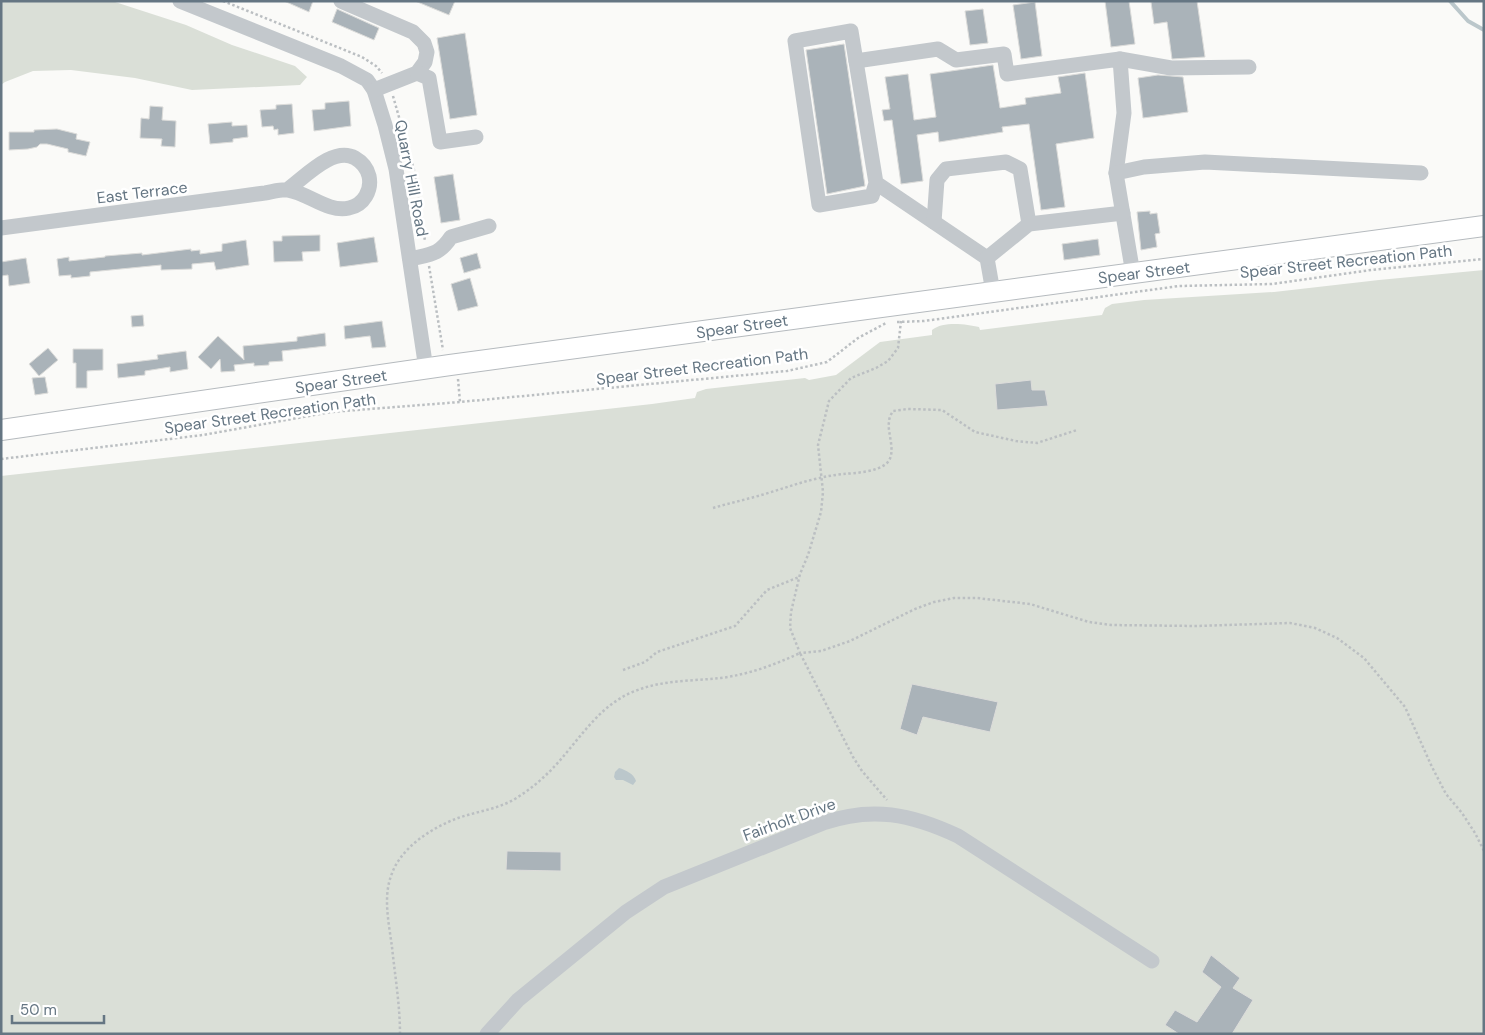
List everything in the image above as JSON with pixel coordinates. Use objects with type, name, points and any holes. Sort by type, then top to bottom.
[{"type":"main road","name":"Spear Street","points":[[1,430],[426,369],[898,316],[993,292],[1484,226]]},
{"type":"street","name":"Quarry Hill Road","points":[[180,1],[353,71],[367,80],[374,90],[386,125],[396,170],[426,369]]},
{"type":"street","points":[[341,1],[413,32],[424,43],[426,52],[425,62],[417,73],[374,90]]},
{"type":"street","points":[[851,31],[876,183],[872,196],[819,205],[795,41],[851,31]]},
{"type":"street","points":[[856,61],[938,50],[956,60],[1004,54],[1007,74],[1120,59],[1171,68],[1249,66]]},
{"type":"street","points":[[1120,59],[1124,113],[1116,172],[1133,274]]},
{"type":"street","points":[[417,73],[429,78],[440,142],[476,137]]},
{"type":"street","name":"East Terrace","points":[[1,228],[287,190],[333,207],[351,208],[365,198],[368,190],[368,173],[365,166],[359,160],[351,156],[335,156],[287,190]]},
{"type":"street","points":[[934,222],[937,180],[946,169],[1006,162],[1020,170],[1028,224]]},
{"type":"street","points":[[1116,172],[1144,167],[1205,162],[1420,173]]},
{"type":"street","points":[[876,183],[987,258],[993,292]]},
{"type":"street","points":[[987,258],[1028,224],[1123,213]]},
{"type":"street","points":[[410,259],[442,249],[451,237],[488,226]]},
{"type":"street","name":"Fairholt Drive","points":[[487,1034],[518,1000],[626,912],[664,887],[823,823],[840,817],[860,814],[883,813],[898,816],[938,827],[958,836],[1152,961]]},
{"type":"path","name":"Spear Street Recreation Path","points":[[898,316],[924,320],[1179,286],[1272,284],[1371,270],[1484,259]]},
{"type":"path","points":[[887,800],[862,771],[853,756],[800,653],[790,628],[791,612],[799,577],[821,512],[823,492],[818,445],[829,400],[851,378],[888,361],[898,348],[898,316]]},
{"type":"path","name":"Spear Street Recreation Path","points":[[1,460],[203,435],[331,412],[528,396],[786,371],[827,362],[858,338],[888,323]]},
{"type":"path","points":[[713,508],[822,477],[874,469],[887,462],[890,457],[891,446],[888,421],[893,411],[908,409],[942,410],[975,432],[1016,441],[1036,443],[1077,430]]},
{"type":"path","points":[[623,670],[645,662],[657,652],[735,626],[768,590],[799,577]]},
{"type":"path","points":[[400,1034],[399,1003],[389,926],[388,887],[395,866],[405,852],[416,842],[430,832],[458,818],[494,808],[518,797],[548,774],[591,724],[621,697],[636,690],[674,682],[721,678],[756,671],[773,666],[800,653],[821,651],[850,641],[915,609],[934,602],[954,598],[977,598],[1030,604],[1090,622],[1111,624],[1196,626],[1290,623],[1315,628],[1337,638],[1364,658],[1405,707],[1446,794],[1462,813],[1484,851]]},
{"type":"shaded area","points":[[1,1],[112,1],[186,25],[232,45],[295,66],[307,77],[300,85],[192,90],[135,78],[71,70],[33,71],[1,85]]},
{"type":"shaded area","points":[[1484,270],[1484,1034],[1,1034],[1,476],[652,404],[695,398],[697,392],[706,389],[805,378],[809,380],[836,375],[880,342],[932,335],[932,330],[948,324],[974,326],[979,327],[980,330],[1102,315],[1105,308],[1112,304],[1144,300],[1274,292]]},
{"type":"shaded area","points":[[619,768],[633,776],[636,781],[633,785],[623,780],[616,780],[614,777],[615,772]]},
{"type":"building","points":[[284,1],[313,1],[309,12]]},
{"type":"building","points":[[415,1],[455,1],[449,15]]},
{"type":"building","points":[[1105,1],[1129,1],[1135,44],[1111,47]]},
{"type":"building","points":[[1197,1],[1205,57],[1172,59],[1167,22],[1154,24],[1151,2]]},
{"type":"building","points":[[1035,2],[1042,56],[1021,59],[1013,5]]},
{"type":"building","points":[[337,9],[379,28],[374,40],[332,22]]},
{"type":"building","points":[[983,9],[988,43],[970,45],[965,11]]},
{"type":"building","points":[[465,33],[477,115],[450,119],[437,38]]},
{"type":"building","points":[[844,44],[865,186],[827,194],[806,50]]},
{"type":"building","points":[[993,65],[1000,108],[1026,104],[1025,98],[1061,93],[1058,77],[1085,73],[1094,138],[1056,144],[1065,207],[1041,210],[1029,124],[1002,127],[1003,132],[939,142],[938,132],[917,135],[923,181],[901,184],[892,120],[884,121],[882,110],[890,109],[885,77],[908,74],[914,120],[936,117],[930,74]]},
{"type":"building","points":[[1158,75],[1183,77],[1188,112],[1143,118],[1138,78]]},
{"type":"building","points":[[349,101],[351,126],[314,131],[312,110],[325,109],[325,103]]},
{"type":"building","points":[[292,104],[294,133],[278,135],[278,129],[274,130],[273,126],[262,127],[260,110],[276,109],[276,105]]},
{"type":"building","points":[[150,106],[163,107],[162,120],[176,121],[175,147],[161,146],[162,139],[140,138],[141,118],[149,119]]},
{"type":"building","points":[[232,122],[232,126],[247,125],[248,137],[233,139],[233,142],[210,144],[208,124]]},
{"type":"building","points":[[57,129],[77,134],[76,139],[90,142],[86,156],[47,144],[40,144],[37,147],[28,149],[9,150],[9,132],[34,132],[34,130]]},
{"type":"building","points":[[453,174],[460,220],[441,223],[434,177]]},
{"type":"building","points":[[1150,211],[1150,214],[1157,213],[1160,233],[1155,234],[1157,247],[1141,250],[1137,212]]},
{"type":"building","points":[[320,235],[320,251],[302,252],[303,261],[274,262],[273,241],[282,241],[282,236]]},
{"type":"building","points":[[374,237],[378,262],[340,267],[337,243]]},
{"type":"building","points":[[1098,239],[1100,255],[1064,260],[1062,244]]},
{"type":"building","points":[[246,240],[249,265],[216,270],[214,262],[192,264],[192,269],[161,270],[161,265],[90,272],[90,276],[71,278],[71,275],[59,276],[57,259],[69,257],[69,261],[191,249],[191,251],[200,250],[200,254],[222,251],[222,244]]},
{"type":"building","points":[[477,253],[481,268],[464,273],[460,258]]},
{"type":"building","points":[[26,258],[30,283],[9,286],[8,275],[1,276],[1,262]]},
{"type":"building","points":[[470,278],[478,306],[458,311],[451,284]]},
{"type":"building","points":[[143,315],[144,326],[132,327],[131,316]]},
{"type":"building","points":[[382,321],[386,347],[372,348],[370,336],[345,339],[344,326]]},
{"type":"building","points":[[325,333],[326,346],[282,351],[283,361],[269,362],[269,365],[254,366],[254,363],[234,365],[235,371],[221,372],[220,359],[211,369],[198,357],[218,336],[244,360],[243,346],[297,341],[297,337]]},
{"type":"building","points":[[48,348],[58,360],[39,376],[29,364]]},
{"type":"building","points":[[73,349],[103,349],[103,370],[87,371],[87,388],[76,388],[76,363],[73,363]]},
{"type":"building","points":[[186,351],[188,369],[170,372],[170,367],[145,371],[145,375],[118,378],[117,364],[158,359],[157,355]]},
{"type":"building","points":[[45,377],[48,393],[35,395],[32,378]]},
{"type":"building","points":[[1031,380],[1032,390],[1045,390],[1048,406],[997,410],[995,384]]},
{"type":"building","points":[[912,684],[998,702],[990,732],[923,717],[917,735],[900,729]]},
{"type":"building","points":[[507,851],[561,852],[561,871],[506,870]]},
{"type":"building","points":[[1211,955],[1240,978],[1233,988],[1253,1000],[1232,1034],[1179,1034],[1165,1025],[1175,1010],[1197,1022],[1221,987],[1202,972]]},
{"type":"waterway","points":[[1450,1],[1468,21],[1484,30]]}]
